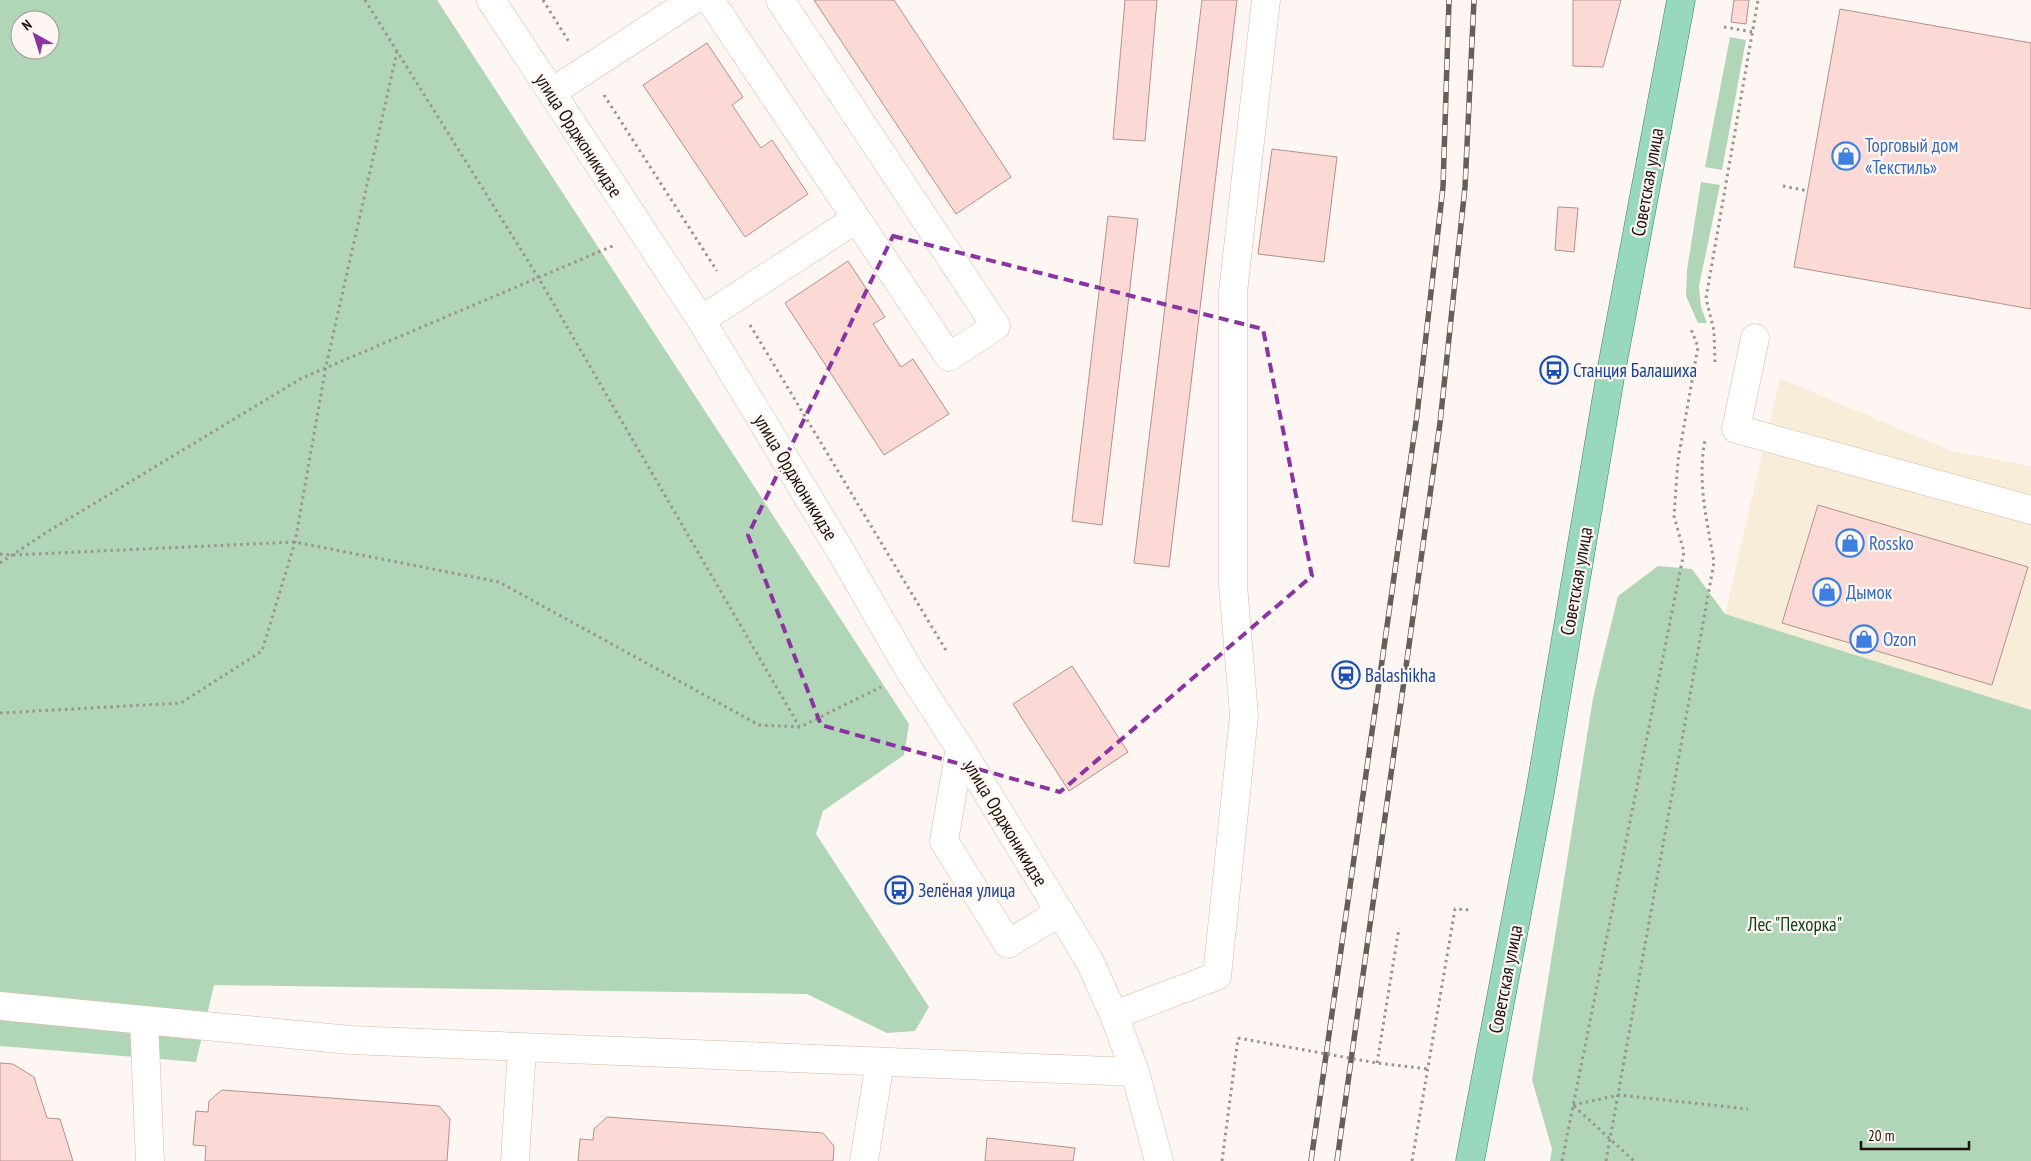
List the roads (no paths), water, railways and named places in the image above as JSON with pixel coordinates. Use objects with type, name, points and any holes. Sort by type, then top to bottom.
[{"type":"main road","name":"Советская улица","points":[[1470,1161],[1540,792],[1611,372],[1681,0]]},
{"type":"street","name":"улица Орджоникидзе","points":[[491,0],[701,320],[840,550],[911,673],[960,748],[1089,960],[1114,1015]]},
{"type":"street","points":[[552,92],[693,0]]},
{"type":"street","points":[[710,0],[949,357],[996,326],[780,0]]},
{"type":"street","points":[[1159,1161],[1135,1072],[1114,1015],[1217,976],[1244,715],[1233,585],[1233,292],[1266,0]]},
{"type":"street","points":[[701,320],[856,219]]},
{"type":"street","points":[[1755,338],[1736,429],[2031,510]]},
{"type":"street","points":[[960,748],[944,842],[1008,944],[1060,912]]},
{"type":"street","points":[[0,1006],[350,1040],[1135,1072]]},
{"type":"street","points":[[144,1020],[150,1161]]},
{"type":"street","points":[[515,1161],[522,1048]]},
{"type":"street","points":[[864,1161],[880,1062]]},
{"type":"railway","points":[[1311,1161],[1417,415],[1443,187],[1449,0]]},
{"type":"railway","points":[[1337,1161],[1440,423],[1465,187],[1474,0]]},
{"type":"place","name":"Торговый дом «Текстиль»","points":[[1846,156]]},
{"type":"place","name":"Станция Балашиха","points":[[1554,370]]},
{"type":"place","name":"Rossko","points":[[1850,543]]},
{"type":"place","name":"Дымок","points":[[1827,592]]},
{"type":"place","name":"Ozon","points":[[1864,639]]},
{"type":"place","name":"Balashikha","points":[[1346,675]]},
{"type":"place","name":"Зелёная улица","points":[[899,890]]},
{"type":"park label","name":"Лес \"Пехорка\"","points":[[1795,924]]}]
